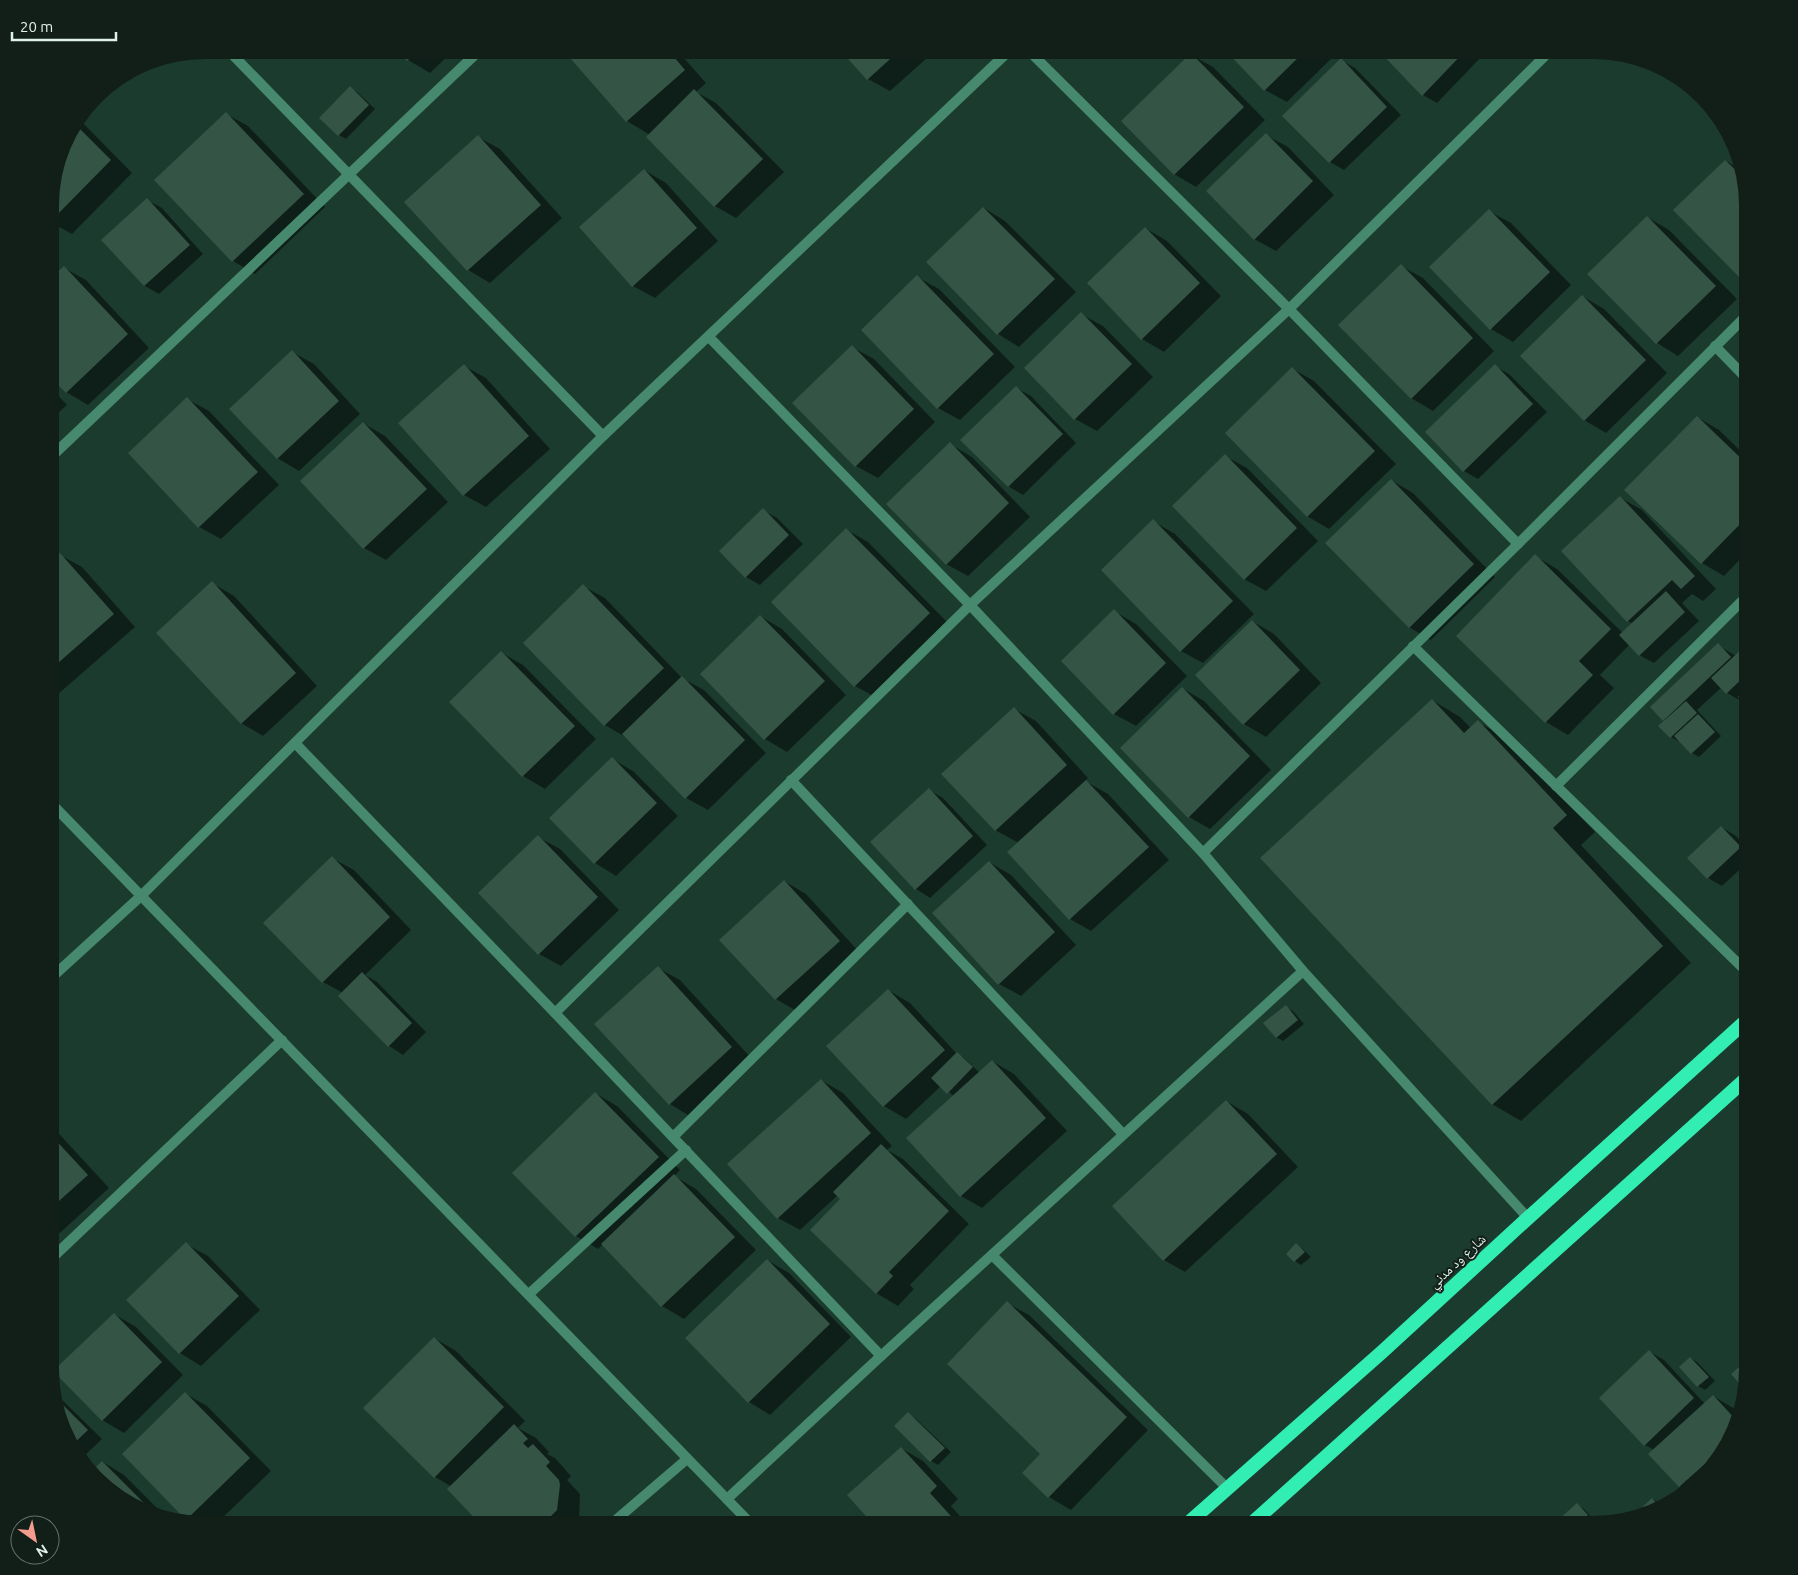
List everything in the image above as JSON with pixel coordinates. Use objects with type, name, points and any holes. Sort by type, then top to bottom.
[{"type":"highway","name":"شارع ود مدني","points":[[1196,1516],[1389,1346],[1739,1027]]},
{"type":"highway","points":[[1260,1516],[1739,1085]]},
{"type":"street","points":[[237,59],[603,436]]},
{"type":"street","points":[[59,450],[350,176],[471,59]]},
{"type":"street","points":[[59,971],[141,896],[603,436],[1001,59]]},
{"type":"street","points":[[1037,59],[1289,310],[1518,544]]},
{"type":"street","points":[[555,1013],[970,605],[1289,310],[1541,59]]},
{"type":"street","points":[[1203,853],[1518,544],[1739,323]]},
{"type":"street","points":[[709,337],[970,605],[1203,853],[1303,971],[1528,1218]]},
{"type":"street","points":[[1715,346],[1739,371]]},
{"type":"street","points":[[1556,786],[1739,604]]},
{"type":"street","points":[[1412,646],[1739,964]]},
{"type":"street","points":[[295,743],[881,1356]]},
{"type":"street","points":[[791,780],[1123,1134]]},
{"type":"street","points":[[59,811],[743,1516]]},
{"type":"street","points":[[673,1137],[908,904]]},
{"type":"street","points":[[727,1499],[1303,971]]},
{"type":"street","points":[[59,1251],[282,1040]]},
{"type":"street","points":[[529,1294],[686,1150]]},
{"type":"street","points":[[992,1255],[1226,1488]]},
{"type":"street","points":[[620,1516],[686,1459]]},
{"type":"building","points":[[571,59],[676,59],[685,70],[626,122]]},
{"type":"building","points":[[848,59],[890,59],[867,80]]},
{"type":"building","points":[[1185,59],[1197,59],[1244,107],[1174,175],[1121,121]]},
{"type":"building","points":[[1234,59],[1297,59],[1264,91]]},
{"type":"building","points":[[1340,59],[1387,107],[1329,163],[1282,116]]},
{"type":"building","points":[[1387,59],[1457,59],[1422,96]]},
{"type":"building","points":[[350,86],[369,105],[338,136],[319,118]]},
{"type":"building","points":[[694,89],[763,159],[714,207],[646,137]]},
{"type":"building","points":[[226,112],[304,194],[232,262],[154,180]]},
{"type":"building","points":[[80,129],[111,160],[59,213],[60,185],[64,167]]},
{"type":"building","points":[[1266,133],[1313,181],[1254,240],[1206,191]]},
{"type":"building","points":[[478,135],[541,205],[467,271],[404,202]]},
{"type":"building","points":[[1725,160],[1734,169],[1739,195],[1739,277],[1673,210]]},
{"type":"building","points":[[644,169],[697,228],[632,287],[579,227]]},
{"type":"building","points":[[147,198],[190,245],[144,286],[101,240]]},
{"type":"building","points":[[983,207],[1055,279],[997,335],[926,262]]},
{"type":"building","points":[[1489,209],[1550,272],[1490,330],[1429,267]]},
{"type":"building","points":[[1647,216],[1716,286],[1656,344],[1587,274]]},
{"type":"building","points":[[1145,227],[1200,283],[1141,340],[1087,283]]},
{"type":"building","points":[[1401,264],[1473,338],[1411,399],[1338,325]]},
{"type":"building","points":[[64,266],[128,334],[66,393],[59,386],[59,271]]},
{"type":"building","points":[[917,275],[994,354],[937,409],[861,330]]},
{"type":"building","points":[[1582,295],[1646,360],[1584,421],[1520,356]]},
{"type":"building","points":[[1081,312],[1132,364],[1074,420],[1024,368]]},
{"type":"building","points":[[852,345],[914,409],[855,467],[792,403]]},
{"type":"building","points":[[292,350],[339,401],[277,459],[229,409]]},
{"type":"building","points":[[464,364],[529,436],[463,496],[398,423]]},
{"type":"building","points":[[1495,364],[1533,404],[1463,472],[1425,432]]},
{"type":"building","points":[[1292,367],[1375,451],[1307,517],[1225,433]]},
{"type":"building","points":[[1016,386],[1063,434],[1008,487],[960,440]]},
{"type":"building","points":[[187,397],[258,472],[198,528],[128,453]]},
{"type":"building","points":[[1697,416],[1739,456],[1739,525],[1701,564],[1624,490]]},
{"type":"building","points":[[363,422],[427,489],[363,549],[300,481]]},
{"type":"building","points":[[950,442],[1009,503],[946,565],[886,504]]},
{"type":"building","points":[[1225,454],[1297,528],[1244,580],[1172,506]]},
{"type":"building","points":[[1391,479],[1474,564],[1409,628],[1325,543]]},
{"type":"building","points":[[1620,496],[1695,576],[1681,589],[1672,580],[1627,622],[1561,551]]},
{"type":"building","points":[[763,508],[789,535],[745,578],[719,551]]},
{"type":"building","points":[[1153,519],[1233,601],[1180,652],[1101,570]]},
{"type":"building","points":[[846,528],[930,613],[854,687],[771,602]]},
{"type":"building","points":[[59,554],[114,614],[59,662]]},
{"type":"building","points":[[1535,554],[1611,629],[1579,661],[1593,675],[1545,723],[1456,636]]},
{"type":"building","points":[[212,581],[296,673],[241,724],[156,633]]},
{"type":"building","points":[[583,584],[664,668],[604,726],[523,643]]},
{"type":"building","points":[[1666,591],[1685,612],[1639,656],[1619,635]]},
{"type":"building","points":[[1114,609],[1166,663],[1113,715],[1061,661]]},
{"type":"building","points":[[760,615],[825,681],[764,740],[700,674]]},
{"type":"building","points":[[1252,620],[1300,670],[1243,725],[1195,675]]},
{"type":"building","points":[[1718,643],[1731,657],[1663,721],[1650,707]]},
{"type":"building","points":[[501,651],[575,726],[522,777],[449,702]]},
{"type":"building","points":[[1739,652],[1739,682],[1726,694],[1711,678]]},
{"type":"building","points":[[682,676],[745,740],[685,799],[622,734]]},
{"type":"building","points":[[1182,687],[1250,756],[1188,818],[1120,748]]},
{"type":"building","points":[[1432,699],[1464,733],[1478,720],[1567,815],[1553,828],[1663,946],[1492,1105],[1260,858]]},
{"type":"building","points":[[1686,701],[1697,713],[1670,738],[1658,726]]},
{"type":"building","points":[[1014,707],[1067,765],[995,831],[941,774]]},
{"type":"building","points":[[1698,714],[1715,732],[1691,754],[1674,736]]},
{"type":"building","points":[[612,757],[657,803],[594,864],[549,818]]},
{"type":"building","points":[[1086,780],[1149,847],[1069,920],[1007,852]]},
{"type":"building","points":[[929,788],[973,836],[915,890],[870,842]]},
{"type":"building","points":[[1721,826],[1739,845],[1739,849],[1707,879],[1687,858]]},
{"type":"building","points":[[538,835],[598,897],[538,955],[478,893]]},
{"type":"building","points":[[332,856],[390,917],[322,983],[263,923]]},
{"type":"building","points":[[989,861],[1055,932],[998,985],[932,913]]},
{"type":"building","points":[[784,880],[840,941],[775,1000],[719,940]]},
{"type":"building","points":[[658,966],[732,1047],[669,1105],[594,1024]]},
{"type":"building","points":[[362,972],[412,1023],[388,1047],[338,996]]},
{"type":"building","points":[[888,989],[945,1050],[883,1107],[826,1046]]},
{"type":"building","points":[[1286,1005],[1298,1020],[1276,1038],[1263,1023]]},
{"type":"building","points":[[957,1052],[973,1067],[947,1094],[931,1078]]},
{"type":"building","points":[[992,1060],[1046,1118],[960,1197],[906,1138]]},
{"type":"building","points":[[821,1079],[871,1133],[777,1219],[727,1164]]},
{"type":"building","points":[[595,1092],[659,1157],[575,1237],[512,1173]]},
{"type":"building","points":[[1226,1100],[1277,1154],[1163,1261],[1112,1206]]},
{"type":"building","points":[[59,1144],[88,1175],[59,1201]]},
{"type":"building","points":[[881,1144],[949,1211],[889,1272],[893,1276],[876,1294],[810,1230],[840,1199],[833,1192]]},
{"type":"building","points":[[674,1174],[735,1237],[661,1307],[601,1244]]},
{"type":"building","points":[[186,1242],[239,1296],[179,1354],[126,1300]]},
{"type":"building","points":[[1296,1243],[1305,1252],[1294,1262],[1286,1254]]},
{"type":"building","points":[[767,1259],[830,1324],[748,1403],[685,1338]]},
{"type":"building","points":[[1007,1301],[1127,1417],[1048,1498],[1022,1473],[1040,1454],[947,1364]]},
{"type":"building","points":[[114,1313],[162,1362],[102,1421],[59,1377],[59,1365]]},
{"type":"building","points":[[434,1337],[504,1407],[434,1478],[363,1408]]},
{"type":"building","points":[[1649,1350],[1694,1398],[1644,1446],[1599,1398]]},
{"type":"building","points":[[1690,1357],[1709,1377],[1697,1387],[1679,1367]]},
{"type":"building","points":[[1739,1367],[1739,1383],[1731,1374]]},
{"type":"building","points":[[185,1392],[250,1458],[191,1515],[180,1514],[122,1454]]},
{"type":"building","points":[[1713,1395],[1732,1415],[1715,1451],[1705,1464],[1679,1487],[1648,1454]]},
{"type":"building","points":[[63,1405],[88,1430],[77,1441],[66,1417]]},
{"type":"building","points":[[908,1412],[945,1448],[930,1462],[894,1426]]},
{"type":"building","points":[[514,1424],[528,1439],[523,1443],[528,1448],[533,1444],[550,1462],[546,1466],[559,1480],[560,1485],[557,1510],[551,1516],[472,1516],[447,1489]]},
{"type":"building","points":[[901,1447],[937,1486],[930,1493],[951,1516],[866,1516],[847,1495]]},
{"type":"building","points":[[102,1461],[143,1502],[124,1492],[101,1474],[96,1467]]},
{"type":"building","points":[[1652,1498],[1656,1502],[1649,1505],[1642,1507]]},
{"type":"building","points":[[1577,1503],[1588,1515],[1587,1516],[1562,1516]]}]
